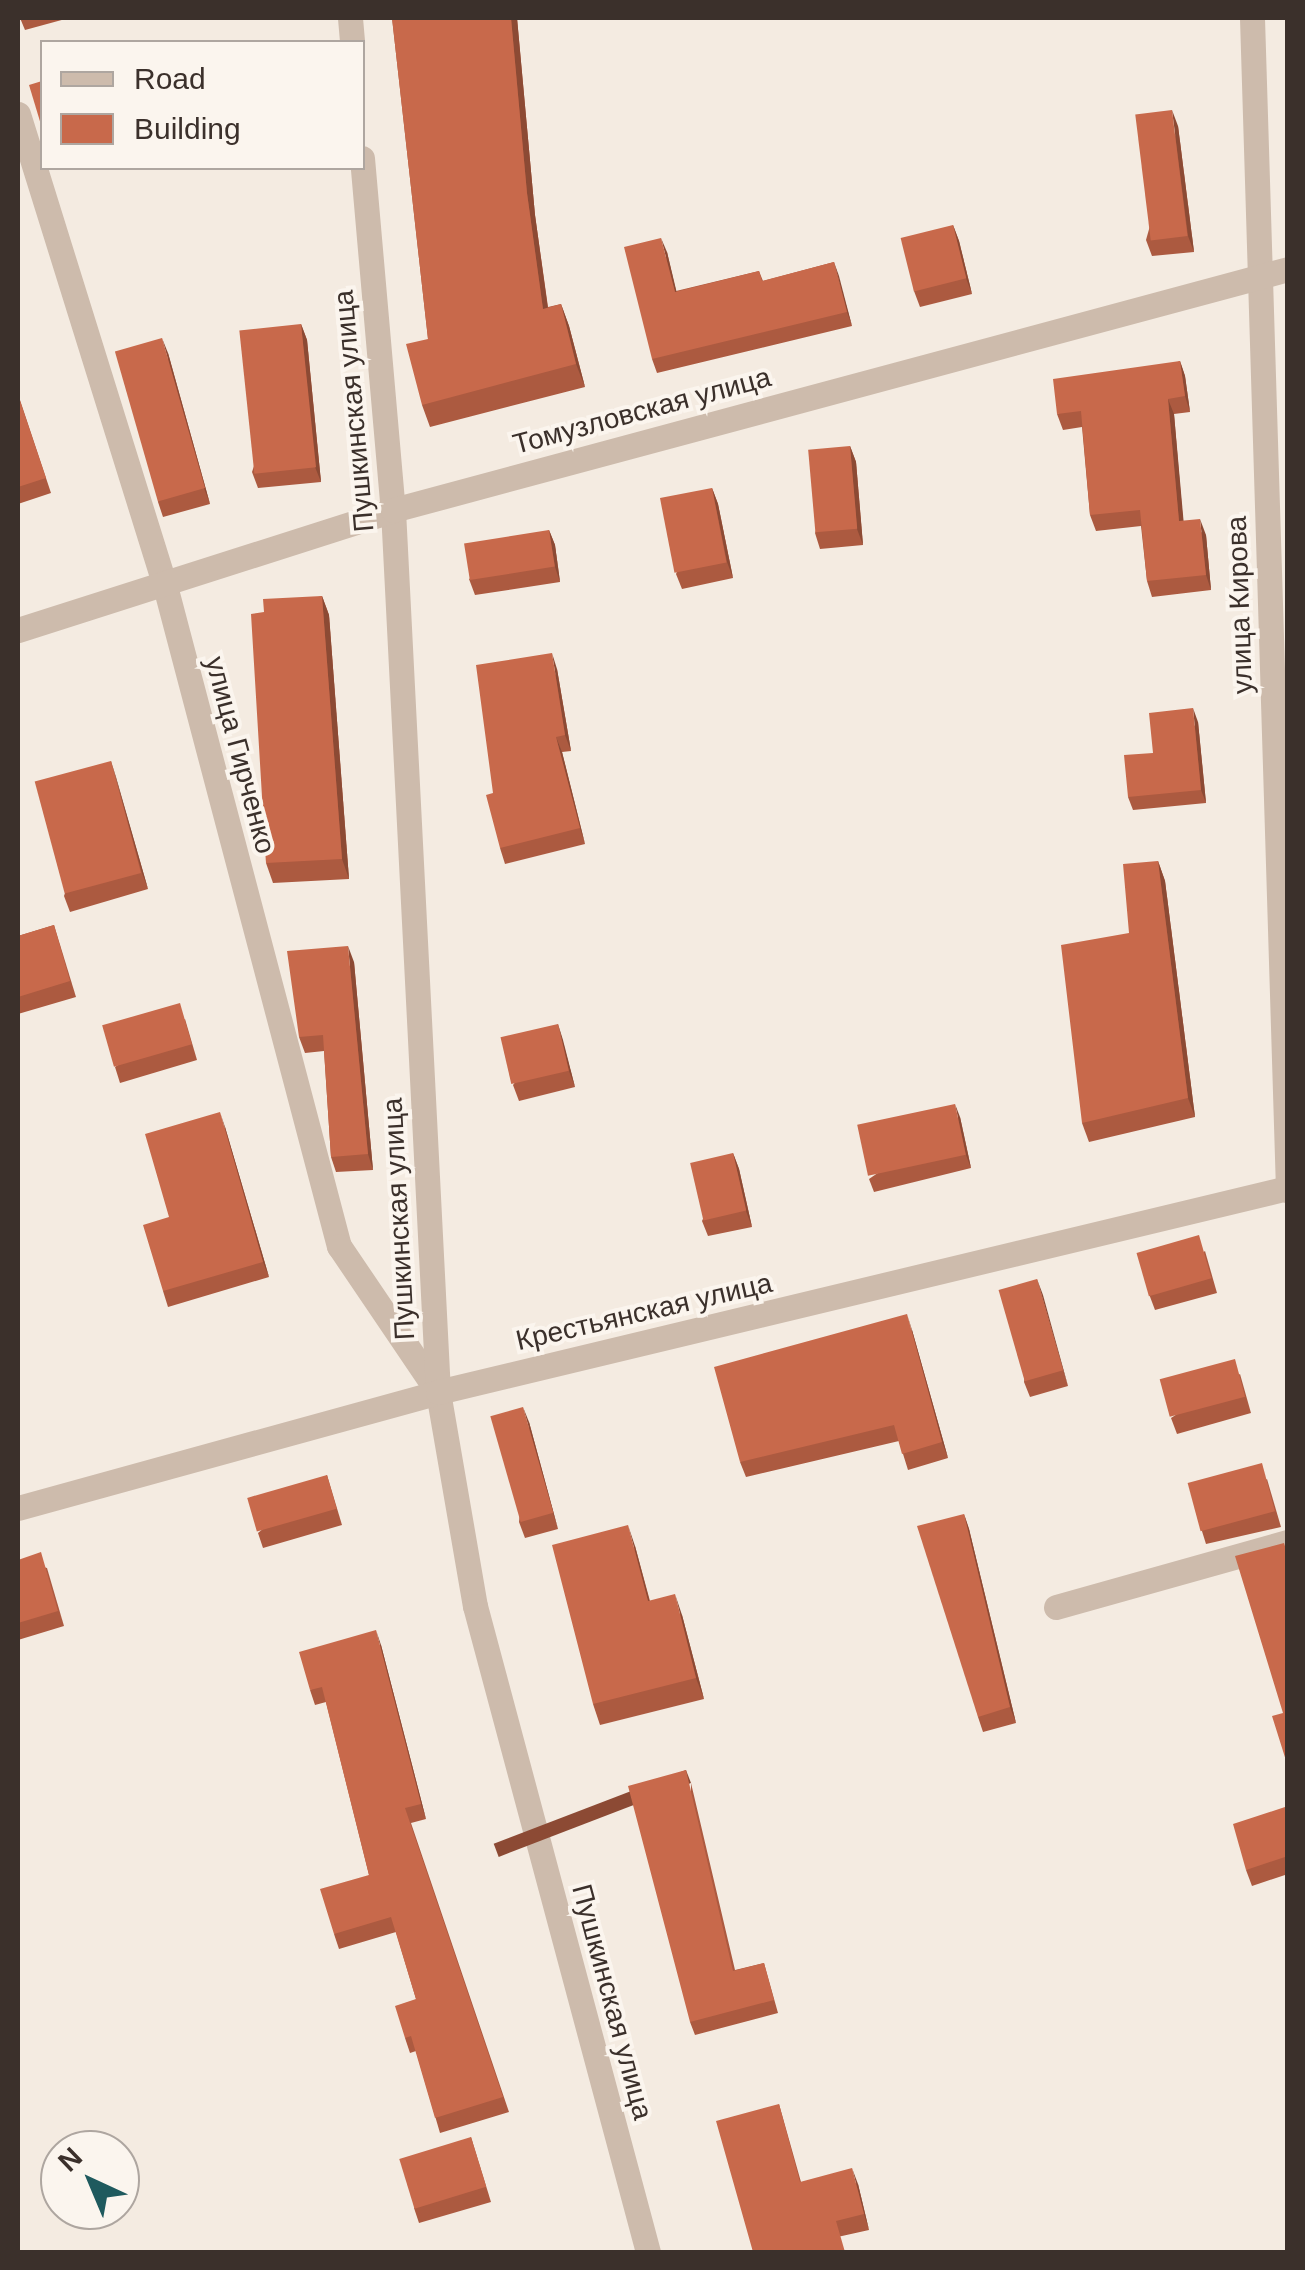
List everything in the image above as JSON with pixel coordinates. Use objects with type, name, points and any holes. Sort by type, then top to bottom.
[{"type":"street","name":"улица Кирова","points":[[1252,18],[1287,1189]]},
{"type":"street","name":"улица Гирченко","points":[[18,114],[164,582],[338,1246],[438,1392]]},
{"type":"street","name":"Пушкинская улица","points":[[363,170],[393,510],[438,1392],[475,1606],[648,2252]]},
{"type":"street","name":"Томузловская улица","points":[[18,630],[393,510],[1288,269]]},
{"type":"street","name":"Крестьянская улица","points":[[18,1508],[438,1392],[1287,1189]]},
{"type":"street","points":[[1056,1606],[1288,1542]]},
{"type":"building","points":[[392,18],[511,18],[527,193],[543,309],[561,304],[576,364],[422,405],[406,344],[428,339]]},
{"type":"building","points":[[40,82],[40,121],[29,85]]},
{"type":"building","points":[[1172,110],[1187,236],[1151,241],[1135,115]]},
{"type":"building","points":[[953,225],[966,278],[914,291],[901,238]]},
{"type":"building","points":[[661,238],[675,292],[759,271],[762,281],[834,262],[847,312],[652,359],[624,247]]},
{"type":"building","points":[[301,324],[316,467],[254,474],[239,330]]},
{"type":"building","points":[[162,338],[205,488],[158,501],[115,352]]},
{"type":"building","points":[[1180,361],[1185,396],[1168,399],[1179,521],[1200,519],[1206,575],[1147,581],[1140,510],[1090,515],[1081,411],[1057,414],[1053,379]]},
{"type":"building","points":[[18,395],[46,478],[18,487]]},
{"type":"building","points":[[850,446],[857,529],[815,532],[808,450]]},
{"type":"building","points":[[712,488],[727,563],[674,573],[660,498]]},
{"type":"building","points":[[549,530],[555,567],[470,580],[464,543]]},
{"type":"building","points":[[322,596],[342,859],[266,863],[251,614],[264,612],[263,599]]},
{"type":"building","points":[[552,653],[565,735],[556,737],[580,828],[500,848],[486,795],[493,793],[476,665]]},
{"type":"building","points":[[1193,708],[1201,790],[1128,797],[1124,755],[1153,753],[1149,713]]},
{"type":"building","points":[[111,761],[141,873],[65,893],[35,781]]},
{"type":"building","points":[[1158,861],[1188,1098],[1082,1123],[1061,945],[1129,933],[1123,864]]},
{"type":"building","points":[[54,925],[70,981],[18,997],[18,936]]},
{"type":"building","points":[[348,946],[368,1154],[331,1157],[323,1035],[299,1037],[287,951]]},
{"type":"building","points":[[180,1003],[192,1044],[114,1067],[102,1025]]},
{"type":"building","points":[[558,1024],[569,1071],[511,1084],[501,1037]]},
{"type":"building","points":[[955,1104],[966,1155],[868,1176],[857,1125]]},
{"type":"building","points":[[220,1112],[263,1262],[163,1291],[143,1225],[169,1217],[145,1134]]},
{"type":"building","points":[[733,1153],[746,1210],[703,1220],[690,1163]]},
{"type":"building","points":[[1199,1235],[1211,1278],[1149,1296],[1137,1253]]},
{"type":"building","points":[[1037,1279],[1063,1370],[1025,1381],[999,1290]]},
{"type":"building","points":[[907,1314],[942,1442],[902,1454],[894,1425],[740,1462],[714,1367]]},
{"type":"building","points":[[1235,1359],[1245,1397],[1170,1417],[1160,1379]]},
{"type":"building","points":[[523,1407],[553,1513],[521,1522],[490,1416]]},
{"type":"building","points":[[1262,1463],[1275,1511],[1201,1531],[1188,1483]]},
{"type":"building","points":[[327,1475],[337,1509],[257,1532],[247,1498]]},
{"type":"building","points":[[964,1514],[1010,1707],[978,1717],[917,1526]]},
{"type":"building","points":[[628,1525],[648,1601],[675,1594],[696,1678],[593,1704],[552,1545]]},
{"type":"building","points":[[1284,1543],[1288,1556],[1288,1767],[1272,1716],[1283,1713],[1235,1556]]},
{"type":"building","points":[[41,1552],[58,1611],[18,1623],[18,1560]]},
{"type":"building","points":[[376,1630],[421,1804],[405,1808],[503,2097],[435,2118],[411,2036],[405,2038],[395,2006],[416,1999],[391,1917],[334,1934],[320,1889],[369,1875],[322,1687],[310,1690],[299,1652]]},
{"type":"building","points":[[686,1770],[733,1971],[764,1963],[774,2000],[690,2022],[628,1786]]},
{"type":"building","points":[[1288,1806],[1288,1856],[1246,1870],[1233,1824]]},
{"type":"building","points":[[779,2104],[800,2182],[852,2168],[864,2214],[836,2221],[845,2252],[753,2252],[716,2121]]},
{"type":"building","points":[[471,2137],[486,2187],[414,2209],[399,2159]]}]
